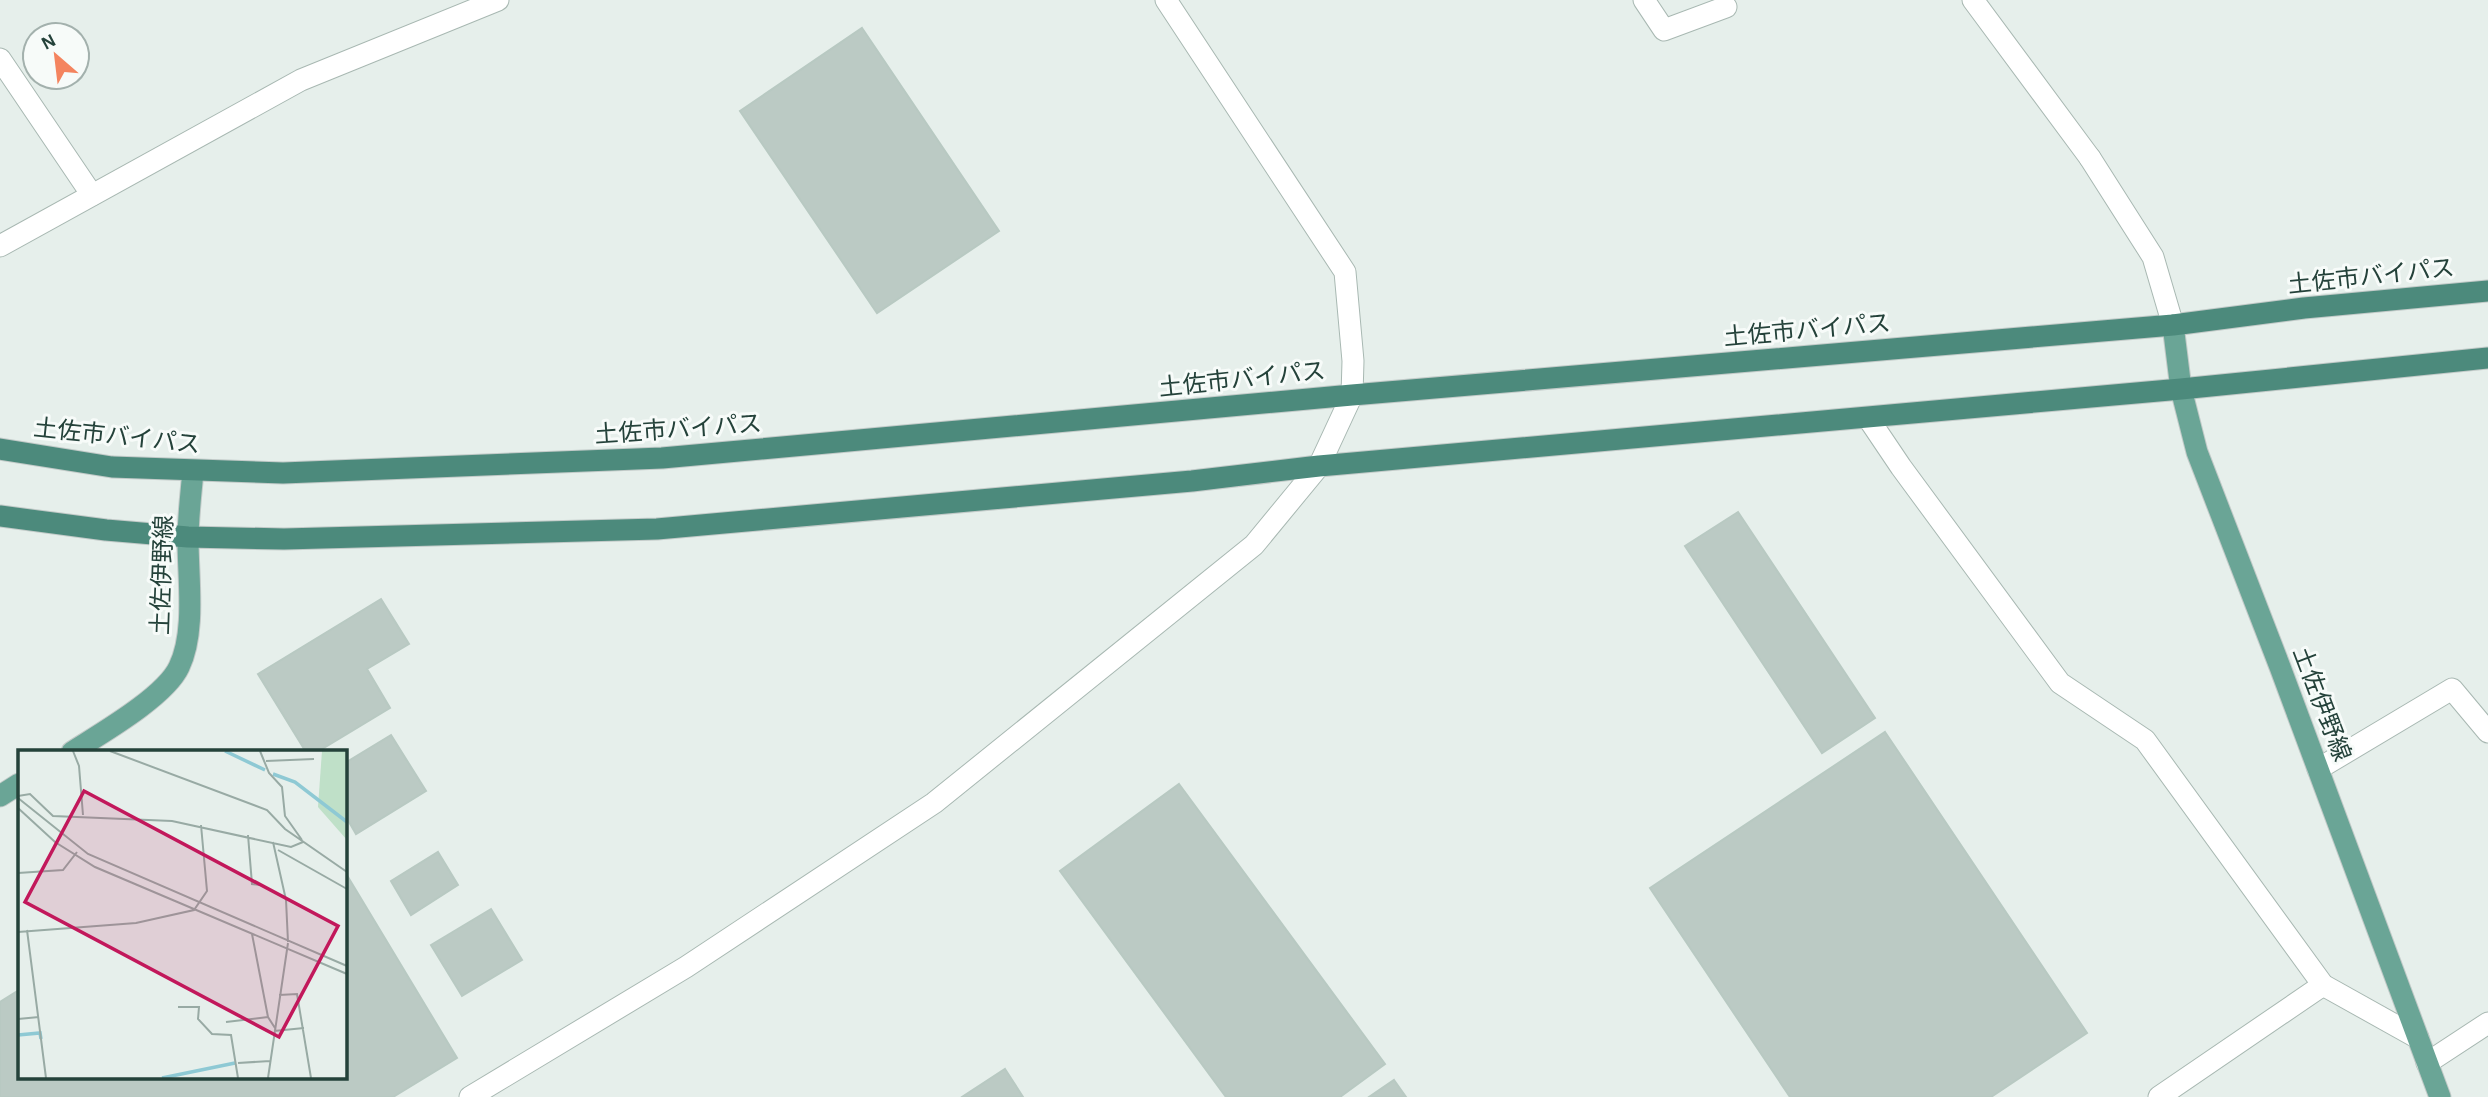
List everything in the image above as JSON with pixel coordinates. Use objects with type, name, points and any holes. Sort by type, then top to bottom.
[{"type":"highway","name":"土佐市バイパス","points":[[0,449],[112,467],[283,473],[662,458],[1352,395],[2173,325],[2304,308],[2488,291]]},
{"type":"highway","points":[[0,516],[106,530],[188,537],[353,538],[657,529],[2488,359]]},
{"type":"main road","name":"土佐伊野線","points":[[2173,325],[2181,389],[2197,452],[2440,1097]]},
{"type":"main road","name":"土佐伊野線","points":[[75,750],[114,726],[161,690],[179,669],[188,641],[188,537],[192,471]]},
{"type":"main road","points":[[0,796],[18,785]]},
{"type":"street","points":[[0,246],[301,80],[498,0]]},
{"type":"street","points":[[470,1097],[687,967],[934,803],[1254,545],[1319,466],[1352,395],[1353,361],[1345,272],[1166,0]]},
{"type":"street","points":[[1644,0],[1664,30],[1726,7]]},
{"type":"street","points":[[1973,0],[2090,158],[2153,257],[2173,325]]},
{"type":"street","points":[[0,58],[92,195]]},
{"type":"street","points":[[1868,418],[2060,683],[2146,740],[2323,985],[2418,1038]]},
{"type":"street","points":[[2318,769],[2452,689],[2488,732]]},
{"type":"street","points":[[2159,1097],[2323,985]]},
{"type":"street","points":[[2427,1063],[2488,1023]]},
{"type":"building","points":[[862,28],[999,231],[877,313],[740,111]]},
{"type":"building","points":[[1738,512],[1875,718],[1822,753],[1685,546]]},
{"type":"building","points":[[381,599],[409,644],[367,669],[390,708],[320,750],[305,750],[258,674]]},
{"type":"building","points":[[1885,732],[2087,1033],[1991,1097],[1790,1097],[1650,888]]},
{"type":"building","points":[[391,735],[426,791],[356,834],[346,817],[346,762]]},
{"type":"building","points":[[1179,784],[1385,1064],[1340,1097],[1226,1097],[1060,871]]},
{"type":"building","points":[[438,852],[458,885],[411,915],[391,881]]},
{"type":"building","points":[[346,874],[457,1058],[393,1097],[0,1097],[0,1002],[18,991],[18,1080],[346,1080]]},
{"type":"building","points":[[491,909],[522,960],[462,996],[431,945]]},
{"type":"building","points":[[1005,1069],[1023,1097],[962,1097]]},
{"type":"building","points":[[1394,1080],[1406,1097],[1369,1097]]}]
